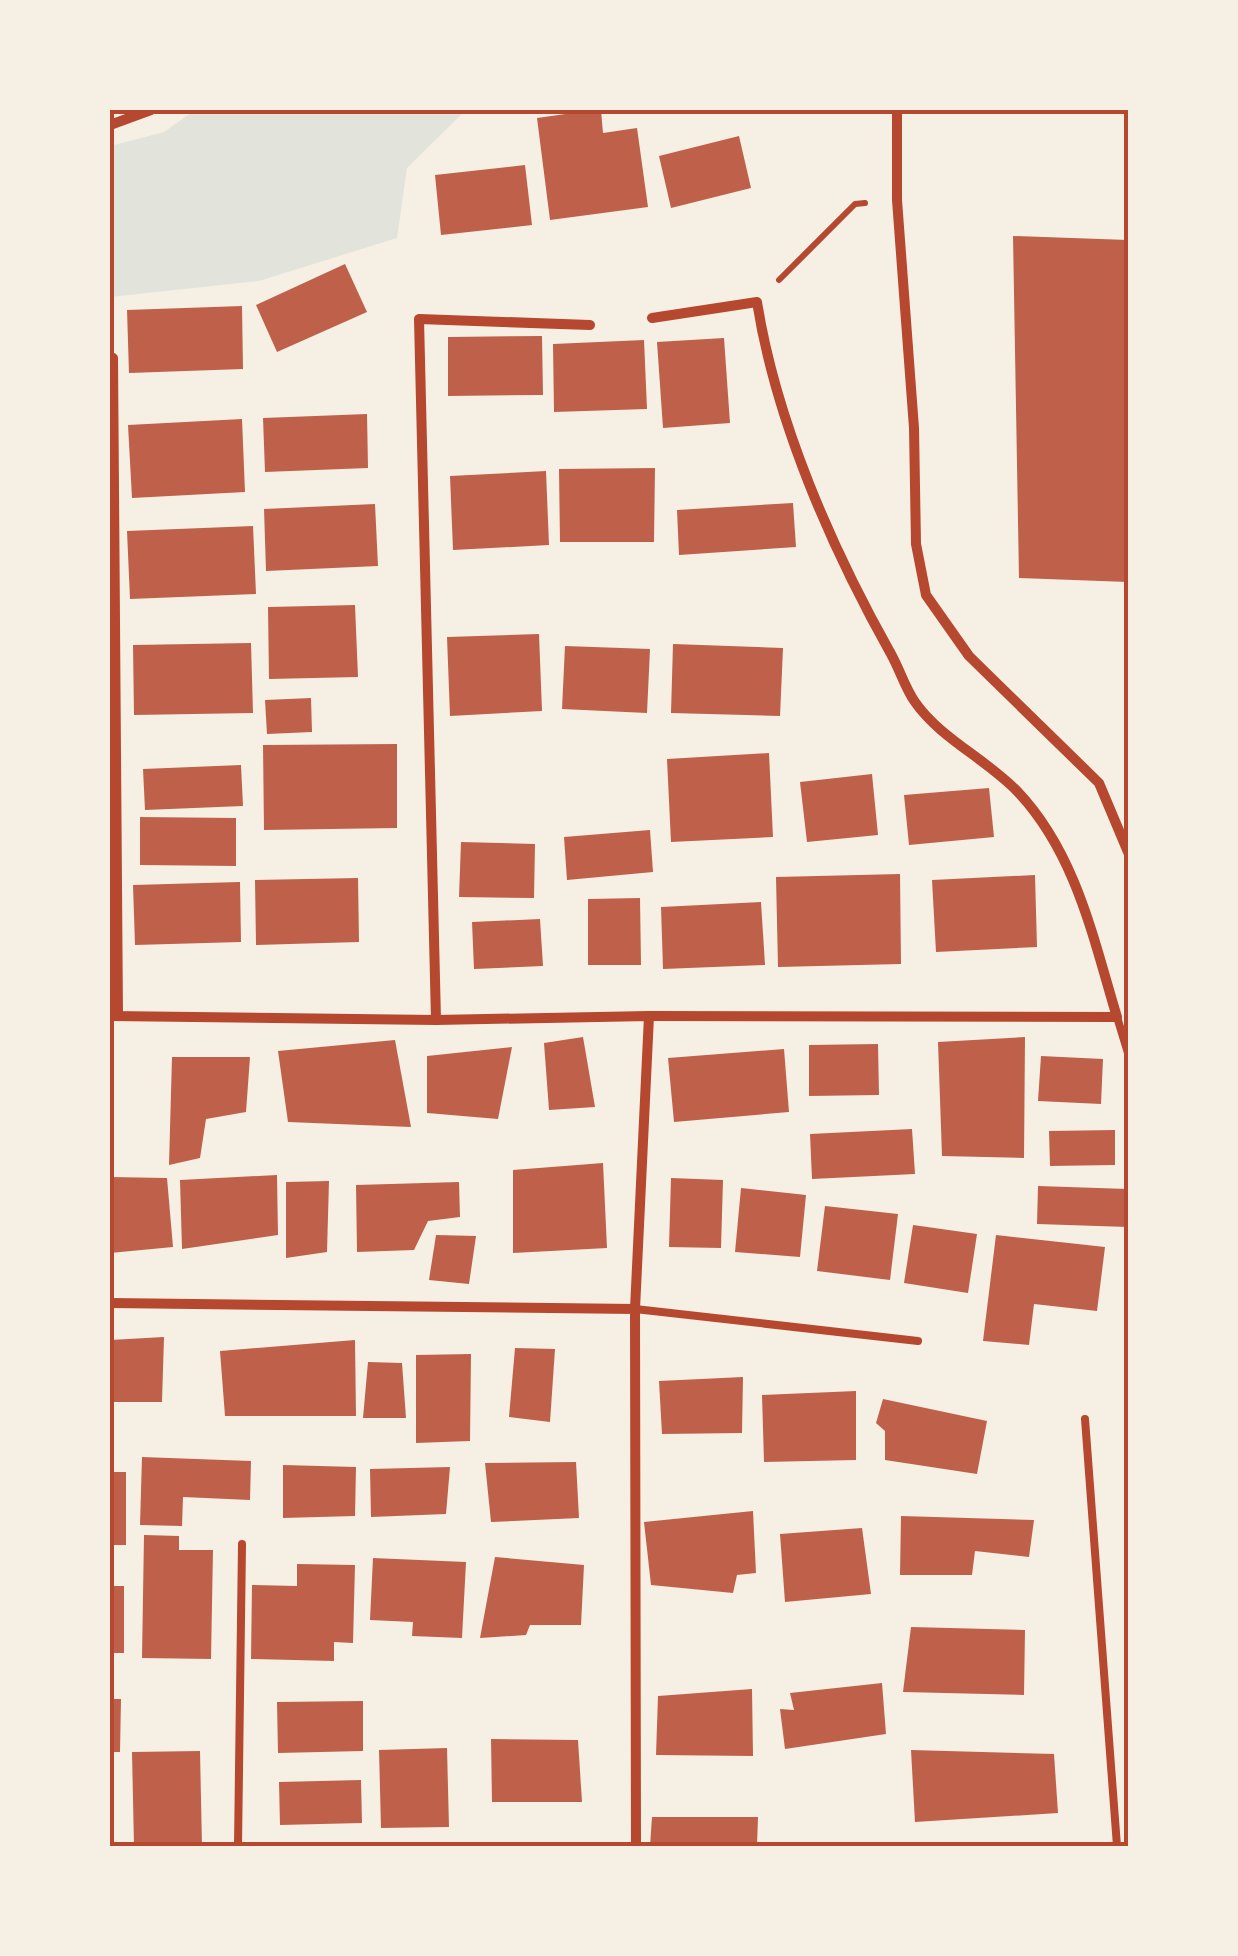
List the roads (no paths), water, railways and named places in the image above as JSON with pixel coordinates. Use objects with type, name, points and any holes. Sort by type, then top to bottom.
[{"type":"street","points":[[110,125],[151,110]]},
{"type":"street","points":[[897,110],[897,200],[914,428],[916,544],[926,595],[968,656],[1099,783],[1128,852]]},
{"type":"street","points":[[112,358],[114,1016],[436,1020],[649,1016],[1117,1017],[1094,952],[1084,898],[1044,827],[1020,794],[978,754],[930,720],[913,700],[853,587],[824,524],[773,380],[757,302],[652,318]]},
{"type":"street","points":[[436,1020],[419,319],[590,325]]},
{"type":"street","points":[[636,1846],[635,1309],[649,1016]]},
{"type":"street","points":[[110,1303],[635,1309]]},
{"type":"lane","points":[[1117,1017],[1128,1053]]},
{"type":"lane","points":[[635,1309],[918,1340]]},
{"type":"lane","points":[[1085,1419],[1117,1846]]},
{"type":"lane","points":[[238,1846],[242,1544]]}]
